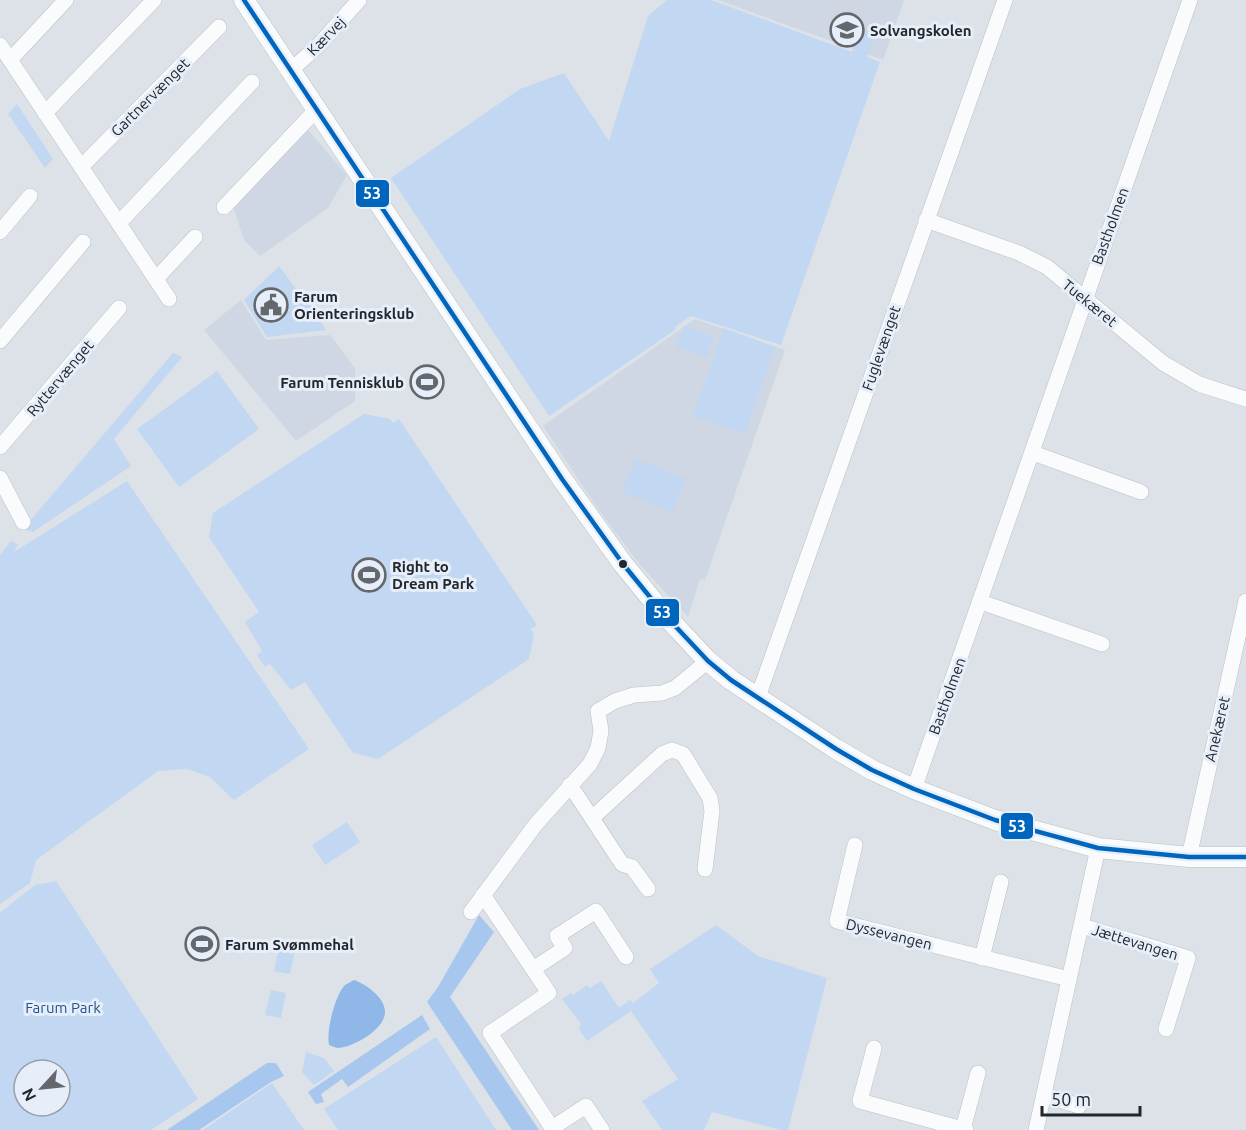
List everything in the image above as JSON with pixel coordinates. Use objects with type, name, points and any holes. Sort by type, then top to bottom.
[{"type":"street","points":[[10,60],[66,0]]},
{"type":"street","points":[[45,113],[154,0]]},
{"type":"street","points":[[244,0],[562,479],[663,613],[708,661],[731,680],[872,770],[914,789],[1012,826],[1098,848],[1189,857],[1246,857]]},
{"type":"street","name":"Kærvej","points":[[291,70],[319,45],[359,0]]},
{"type":"street","name":"Fuglevænget","points":[[758,697],[1005,0]]},
{"type":"street","name":"Bastholmen","points":[[914,789],[1190,0]]},
{"type":"street","name":"Gartnervænget","points":[[81,166],[219,27]]},
{"type":"street","points":[[0,45],[169,299]]},
{"type":"street","points":[[119,223],[252,82]]},
{"type":"street","points":[[224,207],[317,109]]},
{"type":"street","points":[[0,232],[30,196]]},
{"type":"street","name":"Tuekæret","points":[[926,220],[1019,253],[1047,267],[1163,363],[1199,384],[1246,399]]},
{"type":"street","points":[[156,279],[195,237]]},
{"type":"street","points":[[0,341],[83,242]]},
{"type":"street","name":"Ryttervænget","points":[[0,447],[119,308]]},
{"type":"street","points":[[1033,453],[1142,492]]},
{"type":"street","points":[[0,478],[23,522]]},
{"type":"street","name":"Anekæret","points":[[1189,857],[1246,601]]},
{"type":"street","points":[[981,602],[1102,644]]},
{"type":"street","points":[[471,912],[536,824],[590,764],[598,748],[601,731],[598,711],[615,701],[634,695],[662,693],[675,688],[708,661]]},
{"type":"street","points":[[592,818],[662,754],[672,750],[683,754],[710,798],[712,812],[705,869]]},
{"type":"street","points":[[570,785],[622,864],[632,867],[648,889]]},
{"type":"street","name":"Dyssevangen","points":[[855,845],[837,921],[1069,979]]},
{"type":"street","points":[[1036,1130],[1098,848]]},
{"type":"street","points":[[982,957],[1001,882]]},
{"type":"street","points":[[483,895],[549,993],[490,1033],[552,1128],[586,1106],[602,1130]]},
{"type":"street","points":[[533,969],[565,948],[557,936],[596,911],[626,957]]},
{"type":"street","name":"Jættevangen","points":[[1082,926],[1188,958],[1166,1029]]},
{"type":"street","points":[[874,1048],[860,1101],[964,1130],[978,1073]]},
{"type":"street","points":[[1044,1095],[1079,1106]]},
{"type":"shaded area","name":"Solvangskolen","points":[[718,0],[904,0],[883,60]]},
{"type":"shaded area","points":[[308,130],[347,175],[328,208],[260,256],[244,240],[233,206]]},
{"type":"shaded area","points":[[241,300],[266,340],[330,335],[355,368],[355,401],[296,441],[204,330]]},
{"type":"shaded area","points":[[695,319],[785,350],[705,580],[700,579],[688,617],[640,565],[598,509],[543,426]]},
{"type":"shaded area","points":[[479,915],[494,932],[450,997],[539,1130],[512,1130],[427,1002]]},
{"type":"shaded area","points":[[354,980],[369,988],[379,997],[385,1013],[379,1026],[373,1032],[351,1045],[337,1048],[329,1045],[328,1039],[332,1014],[341,990]]},
{"type":"shaded area","points":[[422,1015],[430,1029],[348,1087],[342,1079],[321,1094],[324,1102],[316,1104],[308,1092]]},
{"type":"shaded area","points":[[267,1063],[276,1063],[284,1076],[271,1082],[199,1130],[167,1130]]},
{"type":"green space","points":[[667,0],[711,0],[852,52],[860,30],[875,35],[867,57],[880,62],[781,345],[691,316],[676,326],[675,330],[549,416],[391,178],[520,89],[564,73],[609,141],[648,16]]},
{"type":"green space","points":[[17,104],[53,159],[45,168],[8,114]]},
{"type":"green space","points":[[279,266],[297,290],[299,289],[326,330],[267,337],[244,300]]},
{"type":"green space","points":[[684,326],[714,337],[707,357],[676,347]]},
{"type":"green space","points":[[724,328],[775,347],[745,434],[693,416]]},
{"type":"green space","points":[[173,353],[182,357],[114,439],[131,466],[33,532],[23,529]]},
{"type":"green space","points":[[217,371],[259,429],[179,487],[137,429]]},
{"type":"green space","name":"Right to Dream Park","points":[[364,414],[390,419],[393,423],[399,419],[537,625],[531,629],[534,635],[529,659],[378,759],[353,753],[305,682],[291,690],[270,664],[265,667],[257,655],[262,651],[245,622],[259,612],[209,537],[213,513]]},
{"type":"green space","points":[[636,459],[686,479],[672,512],[622,492]]},
{"type":"green space","points":[[127,481],[309,749],[234,800],[210,777],[187,769],[158,771],[36,860],[30,883],[0,904],[0,555],[11,541],[18,544],[14,552]]},
{"type":"green space","points":[[347,822],[360,842],[325,865],[312,845]]},
{"type":"green space","name":"Farum Park","points":[[56,881],[198,1099],[151,1130],[0,1130],[0,913],[35,885]]},
{"type":"green space","points":[[716,925],[758,956],[827,978],[788,1130],[712,1112],[704,1130],[662,1130],[642,1101],[678,1079],[631,1011],[587,1041],[579,1029],[581,1024],[562,999],[571,993],[573,995],[587,985],[590,988],[601,981],[619,1008],[630,1000],[633,1003],[659,983],[650,969]]},
{"type":"green space","points":[[279,946],[295,950],[290,974],[274,971]]},
{"type":"green space","points":[[271,990],[286,993],[281,1018],[265,1015]]},
{"type":"green space","points":[[436,1037],[496,1130],[338,1130],[324,1109]]},
{"type":"green space","points":[[306,1052],[324,1058],[334,1071],[314,1085],[302,1072]]},
{"type":"green space","points":[[272,1083],[304,1130],[203,1130]]},
{"type":"transit line","name":"53","points":[[244,0],[562,479],[623,564],[663,613],[708,661],[731,680],[872,770],[995,820],[1098,848],[1189,857],[1246,857]]},
{"type":"place","name":"Solvangskolen","points":[[847,30]]},
{"type":"place","name":"Farum Orienteringsklub","points":[[271,305]]},
{"type":"place","name":"Farum Tennisklub","points":[[427,382]]},
{"type":"place","name":"Right to Dream Park","points":[[369,575]]},
{"type":"place","name":"Farum Svømmehal","points":[[202,944]]}]
